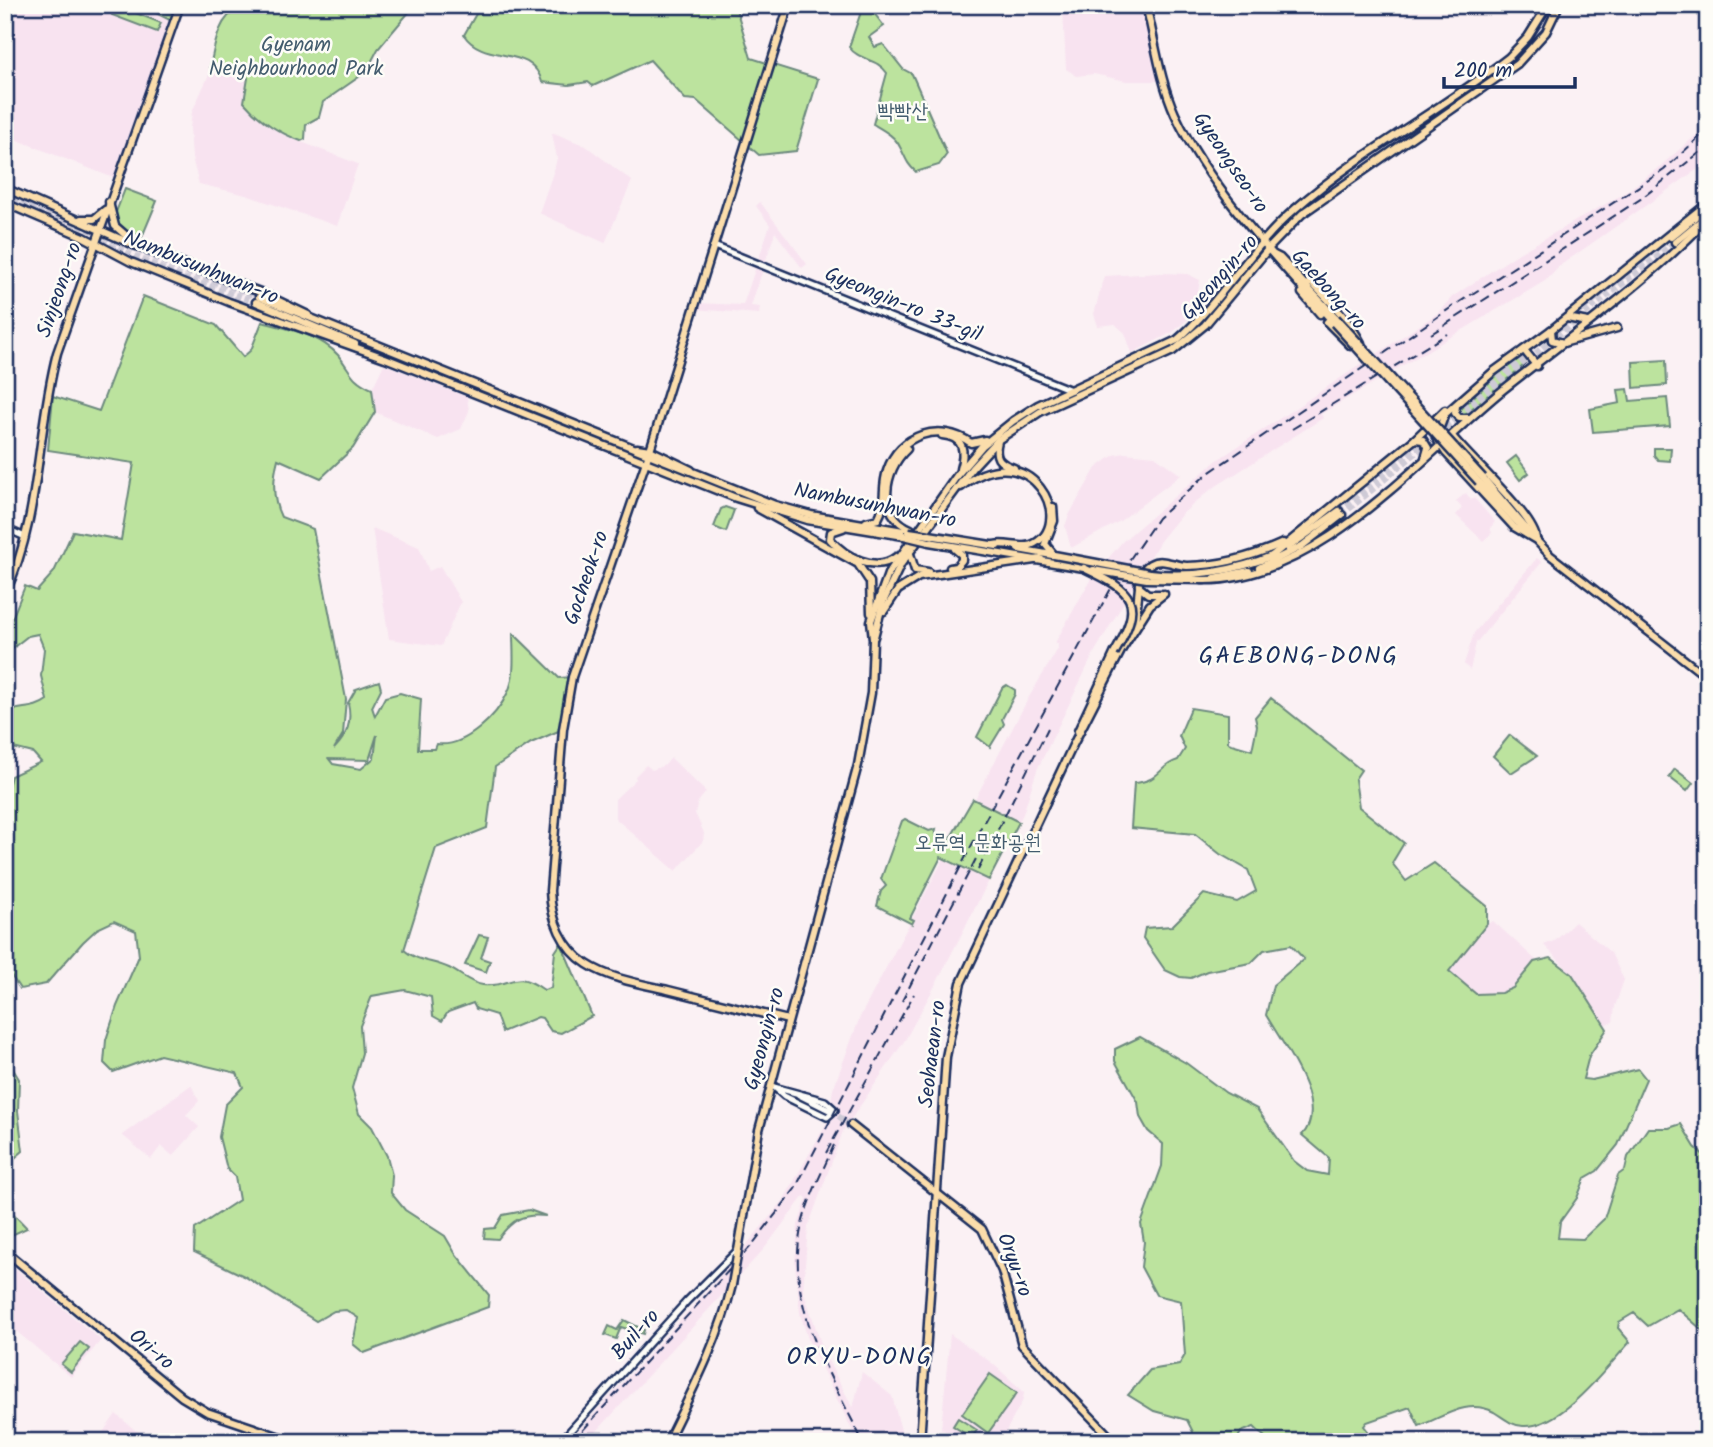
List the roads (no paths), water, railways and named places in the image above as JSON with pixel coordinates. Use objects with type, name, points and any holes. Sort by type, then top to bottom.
[{"type":"main road","name":"Sinjeong-ro","points":[[5,594],[35,501],[46,394],[109,200],[180,5]]},
{"type":"main road","name":"Gocheok-ro","points":[[788,1020],[642,984],[587,964],[566,944],[550,909],[563,729],[572,677],[648,456],[789,5]]},
{"type":"main road","name":"Gyeongseo-ro","points":[[1146,5],[1176,115],[1199,154],[1274,255]]},
{"type":"main road","name":"Gyeongin-ro","points":[[667,1442],[701,1374],[727,1307],[772,1086],[858,765],[871,693],[873,639],[870,621],[878,596],[900,554],[958,474],[1030,409],[1177,340],[1303,202],[1508,58],[1528,37],[1548,5]]},
{"type":"main road","name":"Gyeongin-ro","points":[[873,639],[894,577],[996,438],[1040,412],[1173,352],[1205,325],[1266,245],[1302,214],[1517,64],[1546,32],[1559,5]]},
{"type":"main road","name":"Nambusunhwan-ro","points":[[5,187],[134,245],[260,292],[334,328]]},
{"type":"main road","points":[[109,200],[113,220],[120,232],[147,248]]},
{"type":"main road","name":"Nambusunhwan-ro","points":[[5,203],[126,259],[229,302],[695,473],[775,505],[848,524]]},
{"type":"main road","points":[[1708,204],[1673,240],[1708,217]]},
{"type":"main road","points":[[1273,555],[1415,439],[1434,419],[1551,330],[1708,204]]},
{"type":"main road","points":[[73,218],[94,219],[106,209]]},
{"type":"main road","points":[[1202,580],[1226,581],[1250,575],[1288,559],[1332,535],[1453,437],[1470,418],[1543,361],[1708,217]]},
{"type":"main road","points":[[126,259],[123,247],[134,245]]},
{"type":"main road","name":"Gaebong-ro","points":[[1274,255],[1306,285],[1550,555],[1708,678]]},
{"type":"main road","name":"Gaebong-ro","points":[[1274,255],[1298,285],[1335,320]]},
{"type":"main road","points":[[1298,285],[1308,301],[1337,332],[1354,348],[1360,346],[1347,320],[1311,282],[1306,285]]},
{"type":"main road","name":"Nambusunhwan-ro","points":[[385,358],[257,300],[334,328],[628,447],[736,498],[807,520],[908,532],[947,545],[1041,559],[1052,558],[1084,568],[1148,576],[1202,580],[1256,569],[1301,546],[1341,513],[1273,555],[1250,564],[1189,574],[1148,576],[994,545],[929,538]]},
{"type":"main road","points":[[1565,318],[1588,322]]},
{"type":"main road","points":[[1573,318],[1576,332]]},
{"type":"main road","points":[[1551,330],[1552,340],[1563,344],[1617,328]]},
{"type":"main road","points":[[1527,348],[1543,361]]},
{"type":"main road","points":[[1527,348],[1536,366]]},
{"type":"main road","points":[[1480,384],[1441,420],[1436,438],[1441,447],[1514,527],[1536,540]]},
{"type":"main road","points":[[1456,406],[1455,413],[1460,418],[1470,418]]},
{"type":"main road","points":[[900,554],[887,564],[875,566],[831,542],[829,535],[848,524],[878,519],[884,506],[884,485],[890,462],[911,441],[942,430],[952,432],[971,443],[996,438],[998,460],[1034,476],[1048,491],[1054,521],[1045,544],[1052,558]]},
{"type":"main road","points":[[908,532],[896,521],[888,506],[888,484],[899,457],[924,438],[948,435],[959,441],[965,452],[958,474]]},
{"type":"main road","points":[[1453,437],[1535,531],[1536,540]]},
{"type":"main road","points":[[1415,439],[1423,440],[1428,448],[1422,462]]},
{"type":"main road","points":[[954,492],[977,474],[995,468],[1022,474],[1041,486],[1050,511],[1044,535],[1030,546],[994,545]]},
{"type":"main road","name":"Gaebong-ro","points":[[1481,480],[1517,512]]},
{"type":"main road","points":[[736,498],[858,564],[870,582],[870,621]]},
{"type":"main road","points":[[1135,626],[1141,573],[1151,563],[1164,561],[1190,566],[1222,562],[1281,544],[1302,531]]},
{"type":"main road","points":[[911,551],[911,565],[919,572],[956,567],[962,555],[947,545]]},
{"type":"main road","points":[[880,617],[898,590],[919,577],[1041,559]]},
{"type":"main road","points":[[1074,743],[1090,699],[1129,627],[1132,615],[1128,596],[1114,581],[1084,568]]},
{"type":"main road","points":[[1135,626],[1150,605],[1164,593],[1148,593],[1139,587]]},
{"type":"main road","points":[[1138,600],[1143,598],[1150,605]]},
{"type":"main road","name":"Seohaean-ro","points":[[920,1442],[947,1049],[961,983],[1074,743],[1135,626]]},
{"type":"main road","name":"Oryu-ro","points":[[851,1125],[982,1229],[994,1250],[1022,1345],[1115,1442]]},
{"type":"main road","name":"Ori-ro","points":[[5,1251],[182,1397],[207,1412],[295,1442]]},
{"type":"street","name":"Gyeongin-ro 33-gil","points":[[713,246],[1079,394]]},
{"type":"street","points":[[5,528],[25,537]]},
{"type":"street","points":[[772,1086],[789,1088],[825,1101],[835,1110],[827,1116],[784,1096],[772,1086]]},
{"type":"street","points":[[772,1086],[831,1111]]},
{"type":"street","name":"Buil-ro","points":[[560,1442],[687,1301],[737,1253]]},
{"type":"tunnel","points":[[5,193],[191,274],[259,297]]},
{"type":"tunnel","points":[[5,198],[64,225]]},
{"type":"tunnel","points":[[1542,342],[1671,237]]},
{"type":"tunnel","points":[[93,238],[184,278],[256,302]]},
{"type":"tunnel","points":[[1342,515],[1542,348],[1675,242]]},
{"type":"tunnel","points":[[1339,511],[1531,352]]},
{"type":"tunnel","points":[[831,1111],[851,1125]]},
{"type":"railway","points":[[572,1442],[752,1245],[795,1189],[979,831],[1115,581],[1158,518],[1207,474],[1452,307],[1664,170],[1708,129]]},
{"type":"railway","points":[[1431,334],[1642,198],[1708,146]]},
{"type":"railway","points":[[1292,429],[1447,334]]},
{"type":"railway","points":[[978,870],[1048,728]]},
{"type":"railway","points":[[902,1001],[978,855]]},
{"type":"railway","points":[[826,1153],[914,994]]},
{"type":"railway","points":[[834,1145],[805,1214],[799,1244],[798,1274],[812,1332],[863,1442]]},
{"type":"district","name":"GAEBONG-DONG","points":[[1299,656]]},
{"type":"district","name":"ORYU-DONG","points":[[860,1357]]},
{"type":"park label","name":"Gyenam Neighbourhood Park","points":[[296,57]]},
{"type":"park label","name":"빡빡산","points":[[903,112]]},
{"type":"park label","name":"오류역 문화공원","points":[[978,843]]}]
